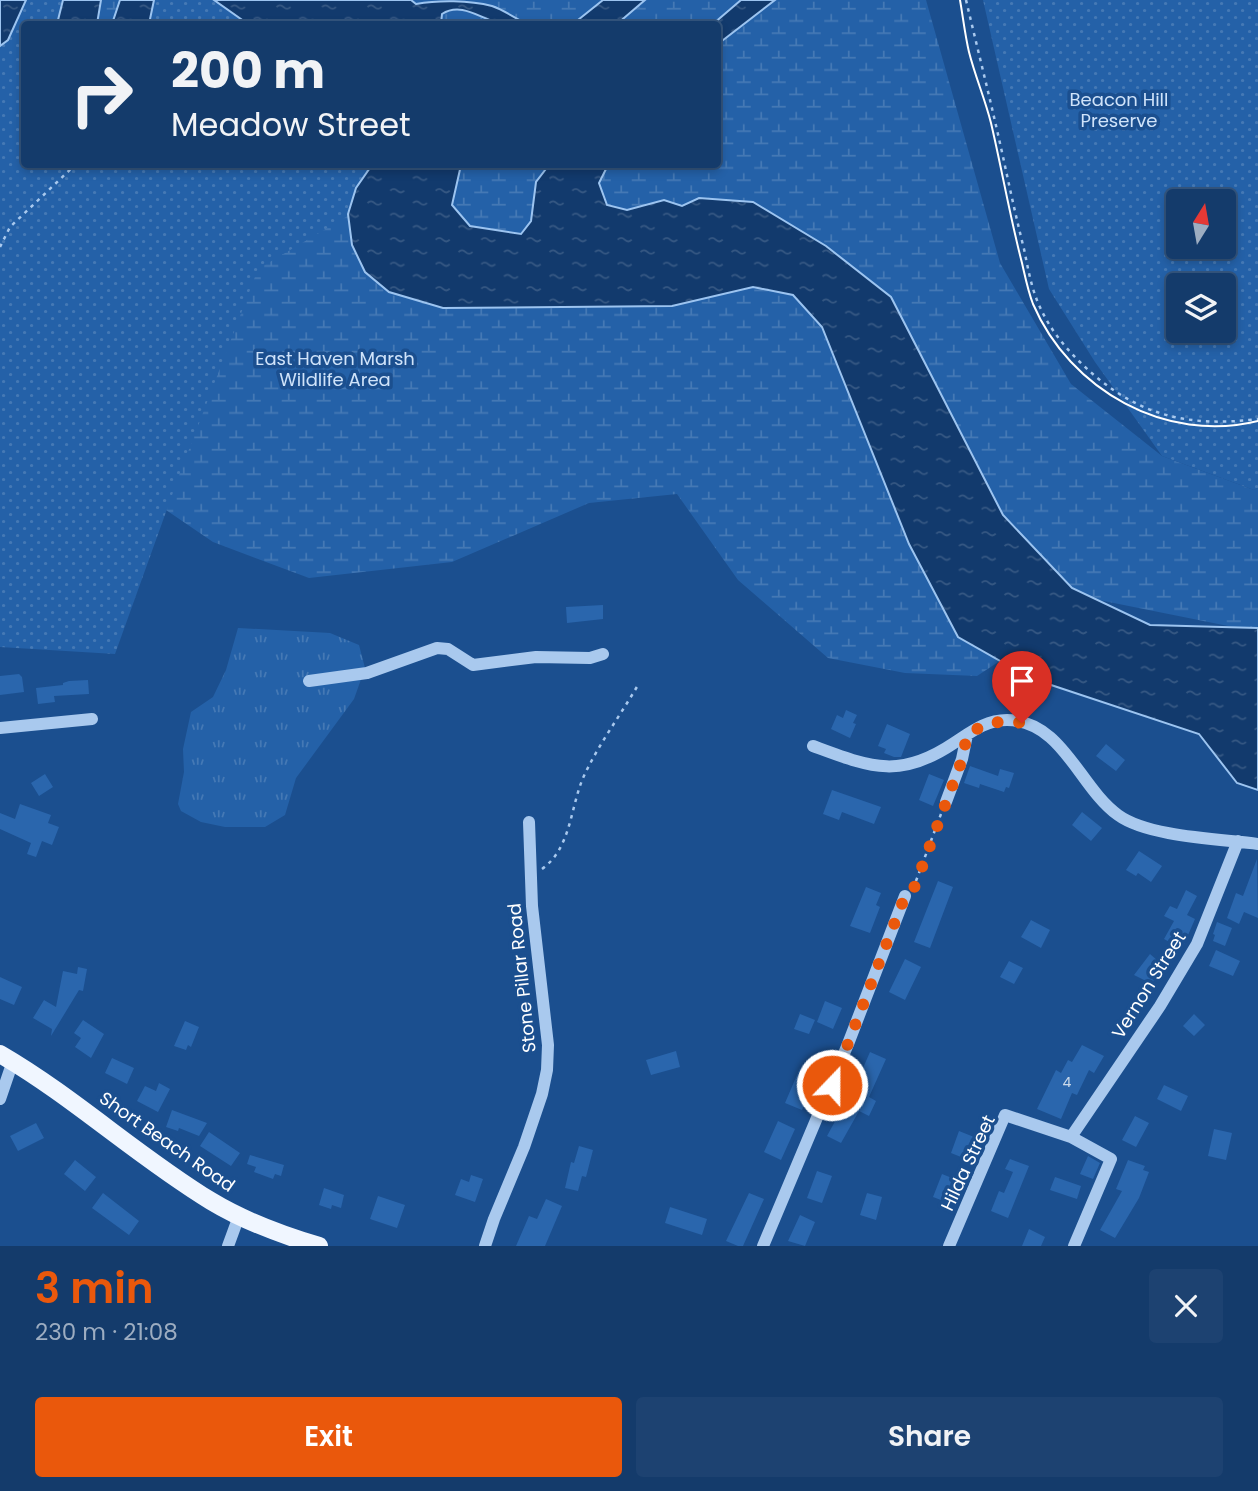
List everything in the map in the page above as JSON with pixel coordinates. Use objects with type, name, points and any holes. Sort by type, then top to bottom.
[{"type":"main road","name":"Short Beach Road","points":[[6,1058],[72,1102],[172,1176],[239,1216],[272,1231],[319,1246]]},
{"type":"street","points":[[309,681],[367,673],[437,648],[448,649],[473,665],[536,657],[590,658],[603,654]]},
{"type":"street","points":[[0,728],[93,719]]},
{"type":"street","points":[[813,747],[868,766],[907,764],[927,758],[983,724],[1007,720],[1036,728],[1050,737],[1106,804],[1131,822],[1164,831],[1258,844]]},
{"type":"street","points":[[946,802],[962,760],[967,735]]},
{"type":"street","name":"Stone Pillar Road","points":[[485,1246],[524,1147],[547,1070],[548,1045],[530,874],[529,822]]},
{"type":"street","name":"Vernon Street","points":[[1071,1137],[1160,1006],[1197,944],[1238,841]]},
{"type":"street","points":[[763,1246],[844,1054],[905,896]]},
{"type":"street","points":[[0,1100],[6,1058]]},
{"type":"street","name":"Hilda Street","points":[[949,1246],[1004,1115],[1071,1137]]},
{"type":"street","points":[[1071,1137],[1111,1159],[1074,1246]]},
{"type":"street","points":[[228,1246],[239,1216]]},
{"type":"path","points":[[966,0],[1029,275],[1046,320],[1059,340],[1111,391],[1160,414],[1213,423],[1258,419]]},
{"type":"path","points":[[0,247],[10,228],[72,168]]},
{"type":"path","points":[[530,874],[546,866],[562,846],[582,781],[638,685]]},
{"type":"path","points":[[905,896],[914,888],[946,802]]},
{"type":"green space","name":"East Haven Marsh Wildlife Area","points":[[0,0],[926,0],[1000,263],[1071,384],[1162,456],[1254,490],[1258,488],[1258,632],[1094,599],[977,676],[905,673],[828,658],[738,580],[677,494],[589,503],[452,562],[309,578],[213,542],[53,433],[144,168],[721,168],[721,21],[21,21]]},
{"type":"green space","points":[[14,0],[67,0],[64,21],[21,21],[21,168],[390,168],[373,201],[258,269],[115,654],[0,647],[0,35]]},
{"type":"green space","points":[[151,0],[224,0],[256,21],[142,21]]},
{"type":"green space","name":"Beacon Hill Preserve","points":[[983,0],[1258,0],[1258,488],[1254,490],[1162,456],[1095,362],[1049,289]]},
{"type":"green space","points":[[238,628],[330,633],[359,645],[365,668],[354,699],[296,778],[285,815],[265,827],[225,827],[201,822],[181,811],[178,804],[184,772],[183,749],[191,712],[213,697],[226,670]]},
{"type":"water","points":[[0,0],[26,0],[8,40],[0,46]]},
{"type":"water","points":[[63,0],[101,0],[98,21],[58,21]]},
{"type":"water","points":[[120,0],[154,0],[150,21],[113,21]]},
{"type":"water","points":[[214,0],[411,0],[416,4],[464,2],[492,6],[521,21],[492,21],[464,10],[457,10],[442,14],[441,21],[244,21]]},
{"type":"water","points":[[603,0],[645,0],[620,21],[577,21]]},
{"type":"water","points":[[741,0],[775,0],[721,42],[721,21],[716,21]]},
{"type":"water","points":[[370,168],[460,168],[452,205],[470,226],[521,234],[531,221],[536,182],[547,168],[606,168],[599,183],[607,205],[627,210],[664,200],[682,206],[699,198],[753,202],[826,246],[891,297],[1003,515],[1072,588],[1150,625],[1258,628],[1258,790],[1237,783],[1199,734],[1030,678],[958,637],[909,544],[822,327],[793,295],[753,287],[672,306],[443,308],[389,292],[365,272],[352,245],[348,214],[356,188]]},
{"type":"building","points":[[603,605],[603,619],[567,623],[566,607]]},
{"type":"building","points":[[19,674],[24,692],[0,695],[0,676]]},
{"type":"building","points":[[88,680],[89,694],[54,696],[55,702],[38,704],[36,688]]},
{"type":"building","points":[[846,710],[857,715],[850,738],[831,729],[837,715],[843,718]]},
{"type":"building","points":[[887,724],[910,734],[901,757],[884,753],[886,749],[878,746]]},
{"type":"building","points":[[1106,744],[1125,760],[1116,771],[1096,756]]},
{"type":"building","points":[[970,766],[998,776],[1000,769],[1014,773],[1009,788],[1006,787],[1004,792],[980,784],[979,788],[964,783]]},
{"type":"building","points":[[45,774],[53,787],[39,796],[31,783]]},
{"type":"building","points":[[929,774],[944,780],[933,806],[919,800]]},
{"type":"building","points":[[832,790],[881,807],[874,824],[842,812],[839,820],[823,814]]},
{"type":"building","points":[[20,804],[51,815],[48,823],[59,827],[52,845],[42,841],[36,857],[27,854],[31,843],[0,829],[0,813],[15,819]]},
{"type":"building","points":[[1082,812],[1102,828],[1091,841],[1072,825]]},
{"type":"building","points":[[1139,851],[1162,866],[1151,882],[1138,873],[1136,876],[1126,870]]},
{"type":"building","points":[[1257,859],[1258,918],[1244,912],[1239,924],[1227,918],[1236,893],[1243,896]]},
{"type":"building","points":[[938,881],[953,887],[930,948],[914,942]]},
{"type":"building","points":[[866,887],[881,893],[876,905],[880,907],[870,933],[850,926]]},
{"type":"building","points":[[1186,890],[1197,896],[1187,915],[1195,919],[1182,949],[1164,939],[1174,921],[1164,916],[1170,906],[1177,909]]},
{"type":"building","points":[[1031,920],[1050,930],[1041,948],[1021,937]]},
{"type":"building","points":[[1217,922],[1232,928],[1225,946],[1213,941]]},
{"type":"building","points":[[1216,950],[1240,961],[1233,976],[1209,966]]},
{"type":"building","points":[[1150,954],[1158,961],[1152,968],[1160,974],[1152,984],[1134,975]]},
{"type":"building","points":[[905,959],[921,967],[905,1000],[889,992]]},
{"type":"building","points":[[1009,961],[1023,968],[1014,984],[1000,977]]},
{"type":"building","points":[[78,967],[87,969],[83,991],[79,990],[51,1036],[52,1029],[33,1018],[44,1000],[56,1007],[63,971],[77,974]]},
{"type":"building","points":[[0,977],[22,987],[14,1005],[0,999]]},
{"type":"building","points":[[825,1001],[842,1008],[833,1029],[817,1022]]},
{"type":"building","points":[[800,1014],[815,1020],[809,1034],[794,1029]]},
{"type":"building","points":[[1194,1014],[1205,1025],[1194,1036],[1183,1026]]},
{"type":"building","points":[[83,1020],[104,1034],[91,1058],[75,1047],[81,1038],[74,1033]]},
{"type":"building","points":[[185,1021],[199,1027],[191,1047],[188,1045],[186,1050],[174,1046]]},
{"type":"building","points":[[1082,1045],[1104,1056],[1094,1073],[1089,1070],[1077,1095],[1072,1093],[1061,1119],[1037,1109],[1056,1070],[1061,1073],[1068,1060],[1072,1062]]},
{"type":"building","points":[[676,1051],[680,1067],[651,1075],[646,1060]]},
{"type":"building","points":[[870,1052],[886,1059],[869,1097],[876,1101],[869,1116],[859,1111],[841,1143],[827,1136],[839,1114],[842,1116]]},
{"type":"building","points":[[112,1058],[134,1068],[127,1084],[105,1073]]},
{"type":"building","points":[[800,1068],[817,1075],[802,1110],[785,1103]]},
{"type":"building","points":[[159,1083],[170,1089],[158,1112],[137,1101],[145,1086],[156,1091]]},
{"type":"building","points":[[1164,1085],[1188,1096],[1181,1111],[1157,1099]]},
{"type":"building","points":[[172,1110],[207,1123],[199,1136],[179,1128],[178,1131],[166,1127]]},
{"type":"building","points":[[1135,1116],[1149,1123],[1136,1147],[1122,1140]]},
{"type":"building","points":[[778,1121],[795,1129],[781,1160],[764,1152]]},
{"type":"building","points":[[36,1123],[44,1138],[18,1151],[10,1136]]},
{"type":"building","points":[[1214,1129],[1232,1133],[1226,1160],[1208,1156]]},
{"type":"building","points":[[959,1131],[974,1137],[966,1159],[951,1153]]},
{"type":"building","points":[[209,1132],[240,1153],[231,1166],[200,1146]]},
{"type":"building","points":[[579,1146],[593,1150],[586,1177],[582,1176],[578,1191],[565,1188],[571,1162],[574,1163]]},
{"type":"building","points":[[250,1155],[284,1165],[281,1176],[275,1174],[273,1179],[254,1172],[256,1167],[247,1164]]},
{"type":"building","points":[[1088,1156],[1100,1163],[1093,1179],[1080,1174]]},
{"type":"building","points":[[1010,1159],[1029,1166],[1008,1218],[991,1211],[999,1191],[1004,1193],[1013,1172],[1005,1169]]},
{"type":"building","points":[[75,1160],[96,1177],[85,1191],[64,1174]]},
{"type":"building","points":[[1128,1160],[1145,1166],[1143,1170],[1149,1172],[1139,1198],[1115,1238],[1100,1230],[1122,1191],[1116,1189]]},
{"type":"building","points":[[817,1171],[832,1176],[822,1203],[807,1198]]},
{"type":"building","points":[[942,1174],[957,1180],[949,1203],[933,1197]]},
{"type":"building","points":[[471,1175],[483,1179],[475,1202],[455,1195],[461,1179],[469,1182]]},
{"type":"building","points":[[1055,1177],[1081,1186],[1077,1199],[1050,1190]]},
{"type":"building","points":[[324,1188],[344,1195],[341,1208],[332,1205],[331,1209],[319,1205]]},
{"type":"building","points":[[103,1193],[139,1221],[129,1235],[92,1208]]},
{"type":"building","points":[[749,1193],[764,1199],[743,1246],[738,1246],[726,1241]]},
{"type":"building","points":[[867,1193],[882,1197],[876,1220],[860,1215]]},
{"type":"building","points":[[378,1196],[405,1205],[397,1228],[370,1219]]},
{"type":"building","points":[[546,1199],[562,1206],[545,1246],[516,1246],[529,1216],[537,1219]]},
{"type":"building","points":[[670,1207],[707,1219],[702,1235],[665,1223]]},
{"type":"building","points":[[800,1215],[815,1222],[805,1246],[788,1241]]},
{"type":"building","points":[[1029,1229],[1045,1237],[1041,1246],[1022,1246]]},
{"type":"tram line","points":[[960,0],[969,52],[991,123],[1028,289],[1050,335],[1071,362],[1096,385],[1125,403],[1156,417],[1189,425],[1223,426],[1258,421]]},
{"type":"route","points":[[832,1085],[905,896],[914,888],[936,823],[962,760],[967,735],[983,724],[1007,720],[1022,723]]}]
